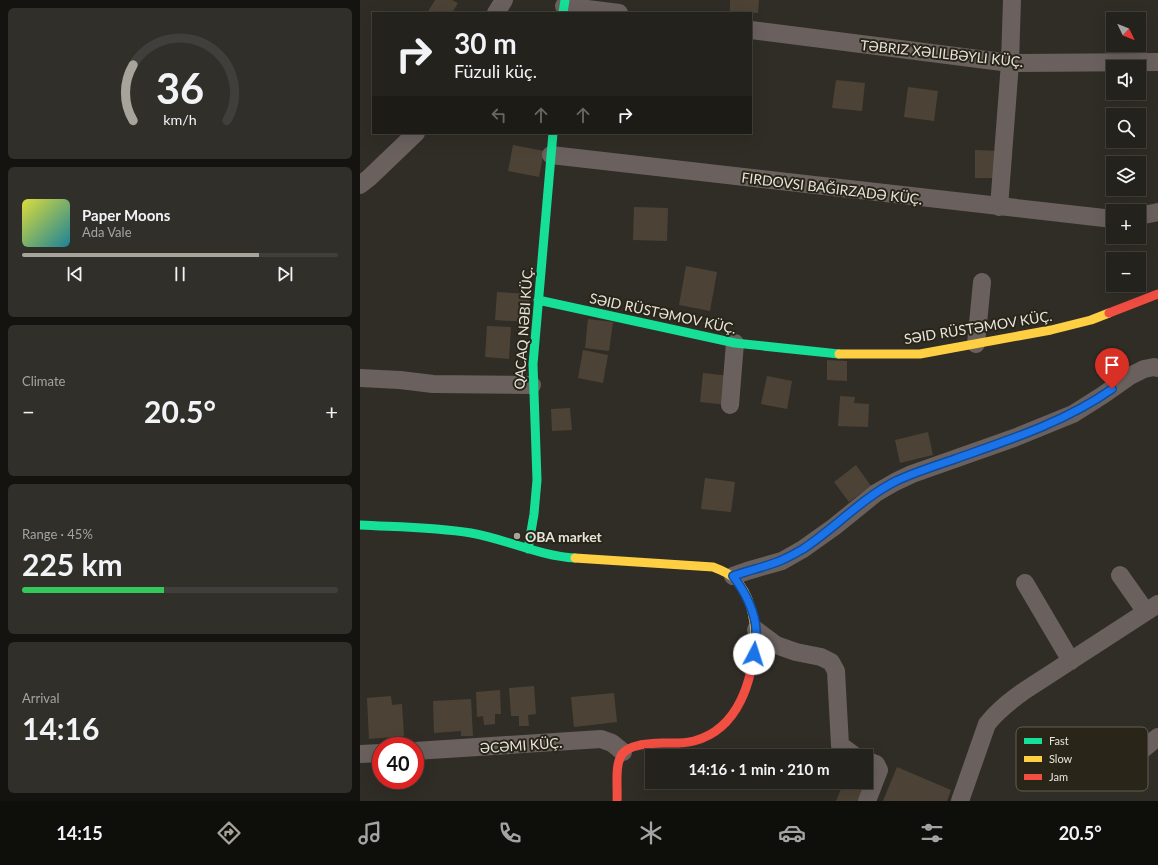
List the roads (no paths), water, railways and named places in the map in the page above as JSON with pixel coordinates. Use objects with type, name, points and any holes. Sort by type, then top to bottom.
[{"type":"street","points":[[497,12],[504,0]]},
{"type":"street","points":[[999,207],[1010,63],[1012,0]]},
{"type":"street","points":[[564,6],[612,12]]},
{"type":"street","name":"TƏBRIZ XƏLILBƏYLI KÜÇ.","points":[[752,30],[1010,63],[1158,62]]},
{"type":"street","points":[[360,185],[370,178],[415,134]]},
{"type":"street","name":"QACAQ NƏBI KÜÇ.","points":[[528,549],[536,498],[537,480],[532,364],[553,134]]},
{"type":"street","points":[[551,155],[1106,218]]},
{"type":"street","points":[[1146,215],[1158,212]]},
{"type":"street","points":[[976,344],[982,282]]},
{"type":"street","name":"SƏID RÜSTƏMOV KÜÇ.","points":[[538,300],[735,343],[828,354],[920,354],[1051,330],[1091,320],[1158,294]]},
{"type":"street","points":[[730,405],[735,343]]},
{"type":"street","points":[[733,576],[782,560],[803,549],[834,527],[876,493],[895,482],[912,474],[1014,438],[1073,414],[1130,376],[1144,369],[1154,367],[1158,368]]},
{"type":"street","points":[[360,378],[400,380],[433,384],[532,385]]},
{"type":"street","points":[[360,525],[450,530],[472,533],[559,557],[713,567],[725,571],[733,576],[741,587],[748,601],[756,630],[753,666],[747,690],[737,710],[725,725],[710,735],[693,742],[648,745],[623,752],[619,760],[617,801]]},
{"type":"street","points":[[960,801],[987,724],[995,713],[1004,704],[1152,608],[1120,575]]},
{"type":"street","points":[[1025,583],[1071,661]]},
{"type":"street","points":[[756,630],[776,645],[796,652],[821,657],[831,662],[836,671],[840,745],[845,749]]},
{"type":"street","points":[[1148,745],[1158,737]]},
{"type":"street","name":"ƏCƏMI KÜÇ.","points":[[424,751],[601,739],[612,743],[623,752]]},
{"type":"street","points":[[360,754],[372,753]]},
{"type":"street","points":[[873,763],[876,764],[879,770],[873,786]]},
{"type":"street","points":[[867,801],[872,789]]},
{"type":"place","name":"OBA market","points":[[517,536]]}]
